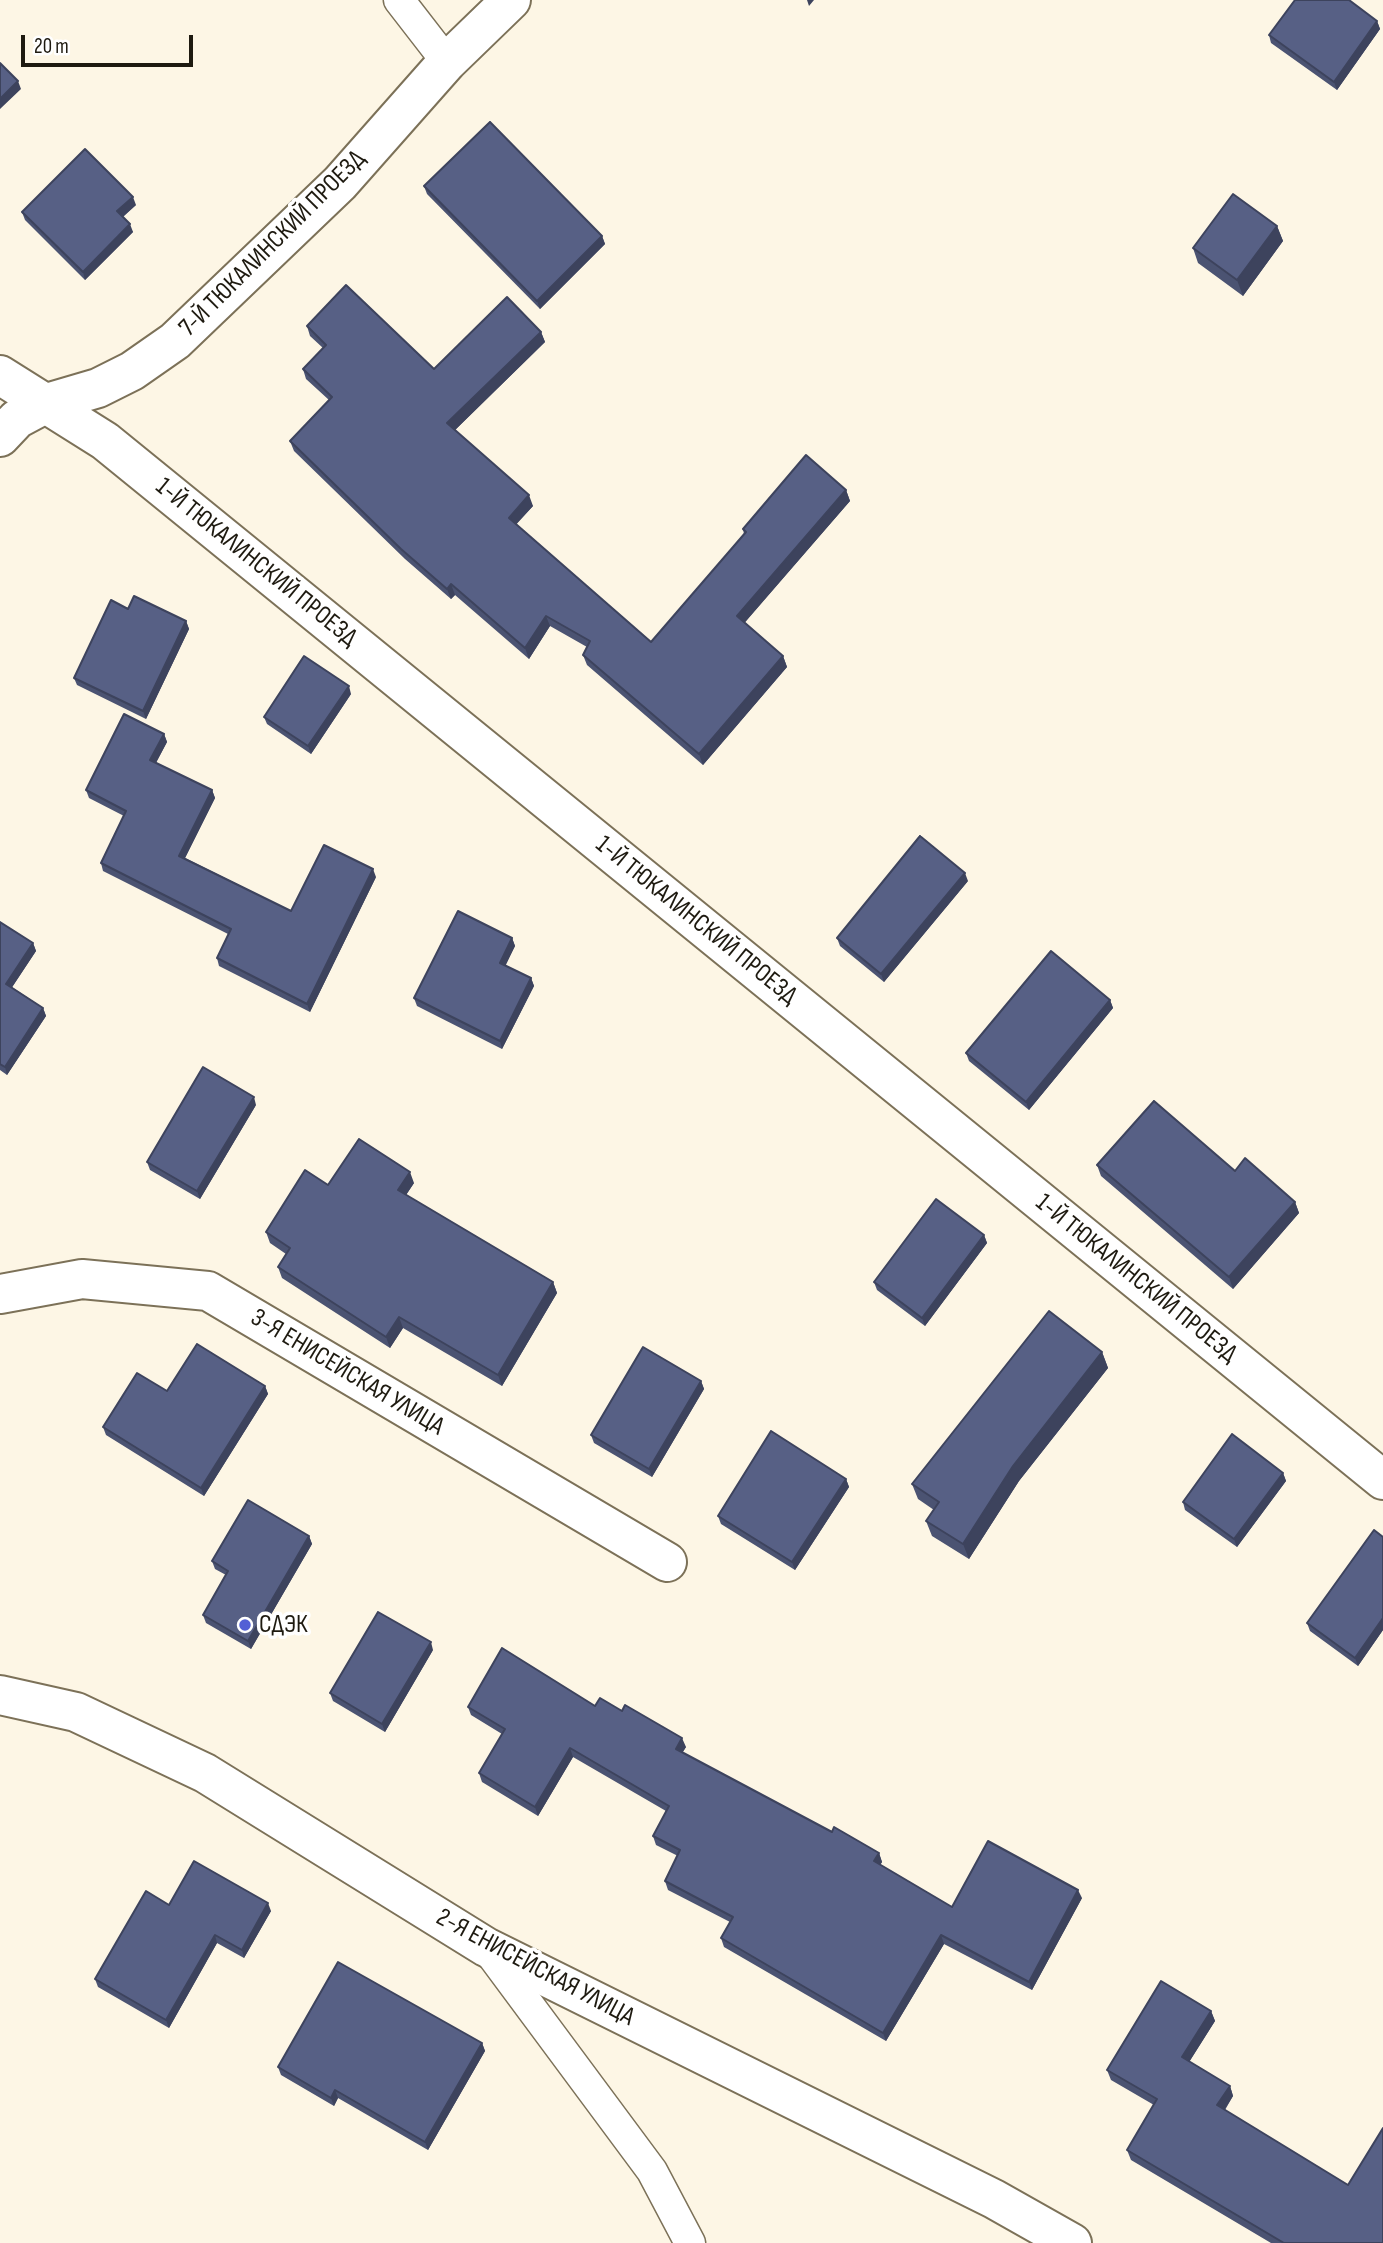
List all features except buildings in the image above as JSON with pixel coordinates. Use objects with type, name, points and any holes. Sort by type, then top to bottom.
[{"type":"street","name":"7-Й ТЮКАЛИНСКИЙ ПРОЕЗД","points":[[0,437],[17,419],[47,403],[99,388],[132,371],[175,341],[340,183],[447,62],[511,0]]},
{"type":"street","name":"1-Й ТЮКАЛИНСКИЙ ПРОЕЗД","points":[[0,374],[105,440],[1383,1480]]},
{"type":"street","name":"3-Я ЕНИСЕЙСКАЯ УЛИЦА","points":[[0,1294],[82,1279],[208,1291],[667,1562]]},
{"type":"street","name":"2-Я ЕНИСЕЙСКАЯ УЛИЦА","points":[[0,1695],[76,1712],[205,1773],[486,1947],[994,2199],[1072,2243]]},
{"type":"lane","points":[[398,0],[447,62]]},
{"type":"lane","points":[[486,1947],[652,2171],[690,2243]]},
{"type":"place","name":"СДЭК","points":[[245,1625]]}]
